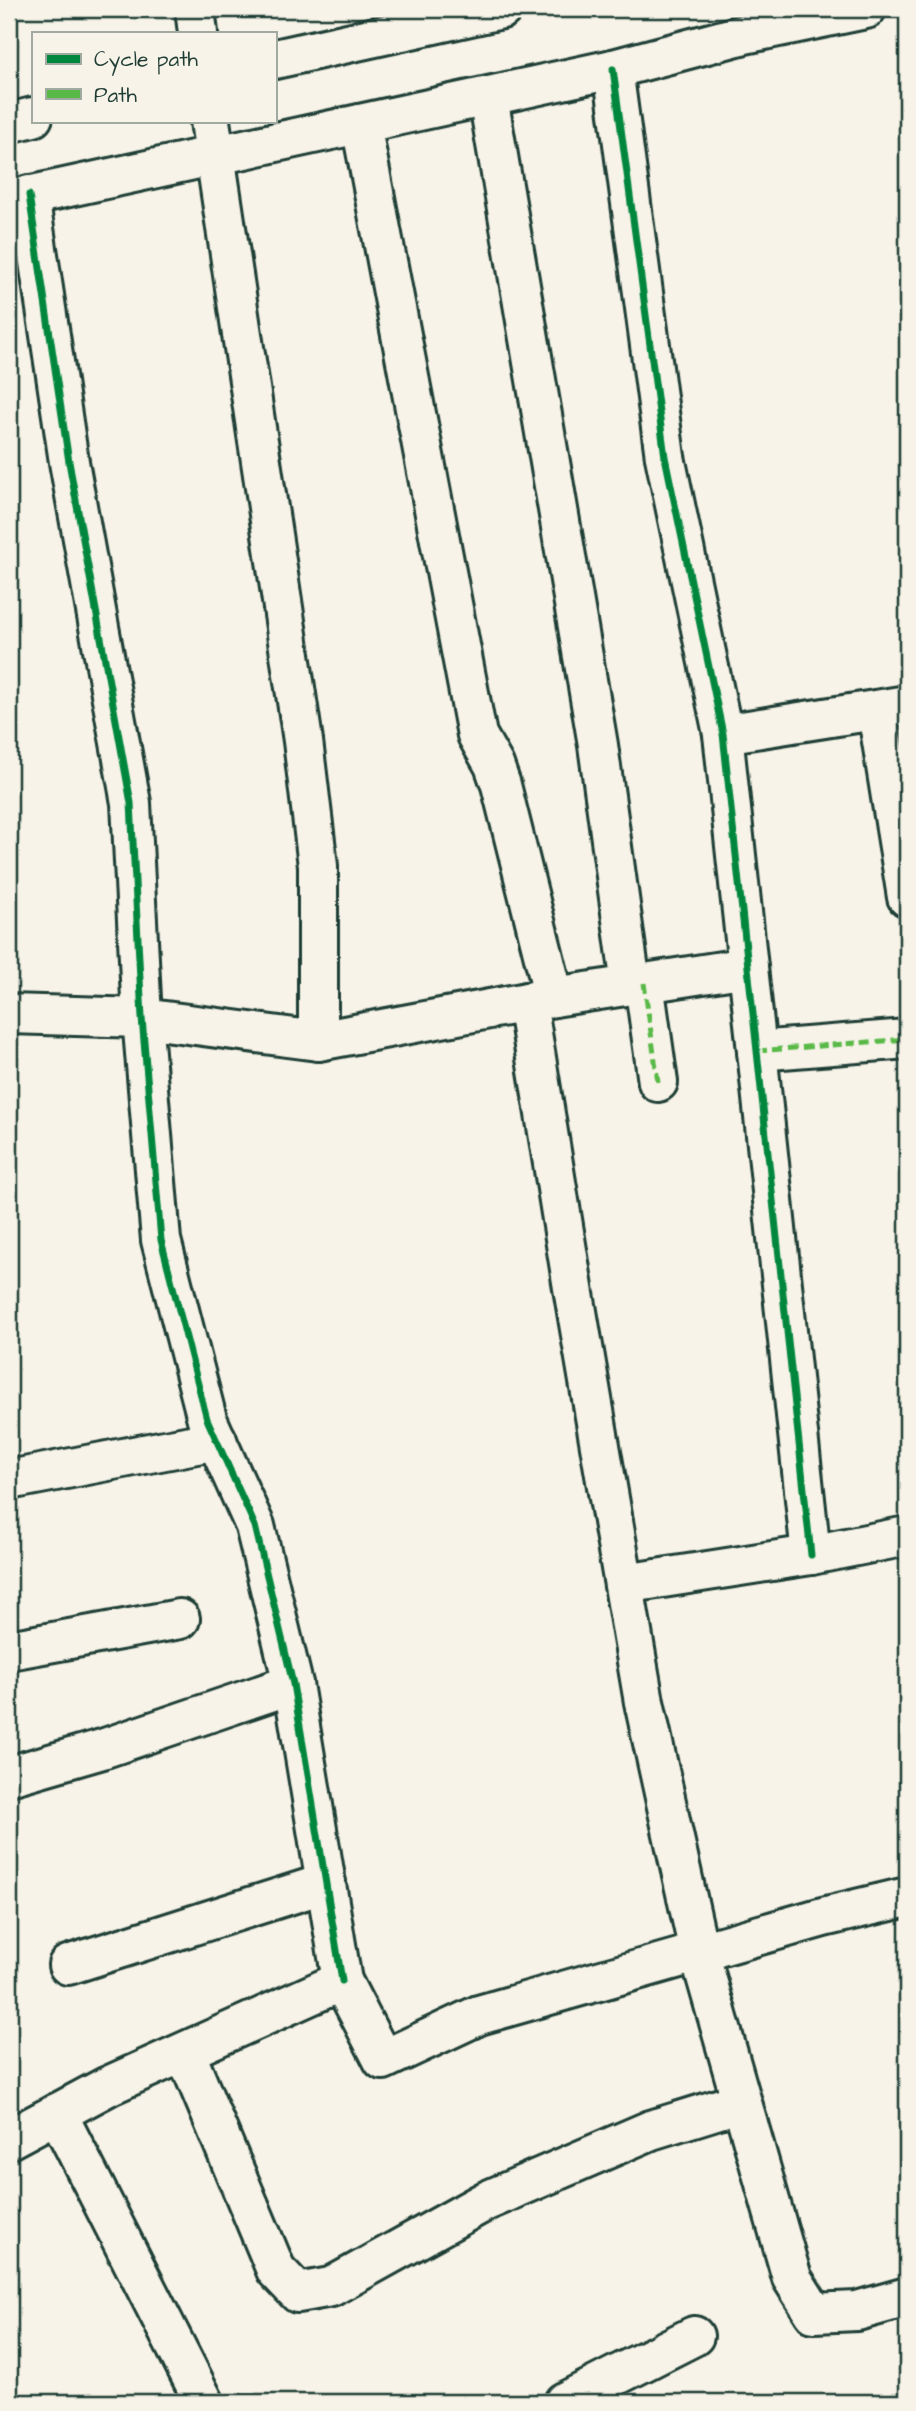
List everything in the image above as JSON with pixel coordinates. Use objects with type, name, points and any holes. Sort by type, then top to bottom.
[{"type":"street","points":[[195,9],[198,32]]},
{"type":"street","points":[[276,59],[502,9]]},
{"type":"street","points":[[866,9],[745,34],[613,69],[361,124],[212,139],[19,197],[131,803],[142,1018],[161,1240],[207,1419],[255,1526],[293,1684],[342,1981],[383,2060],[480,2015],[823,1917],[907,1897]]},
{"type":"street","points":[[613,69],[665,457],[723,734],[811,1555]]},
{"type":"street","points":[[488,97],[637,984],[658,1082]]},
{"type":"street","points":[[9,123],[32,117]]},
{"type":"street","points":[[361,124],[477,735],[494,765],[501,785],[541,1000],[574,1294],[644,1702],[699,1952],[792,2278],[814,2313],[858,2311],[907,2297]]},
{"type":"street","points":[[212,139],[303,741],[316,852],[318,1041]]},
{"type":"street","points":[[723,734],[892,708],[907,897]]},
{"type":"street","points":[[9,1014],[142,1018],[318,1041],[541,1000],[748,967]]},
{"type":"street","points":[[757,1051],[907,1039]]},
{"type":"street","points":[[9,1480],[217,1440]]},
{"type":"street","points":[[624,1584],[811,1555],[907,1536]]},
{"type":"street","points":[[9,1650],[180,1619]]},
{"type":"street","points":[[9,1776],[102,1749],[293,1684]]},
{"type":"street","points":[[68,1965],[326,1882]]},
{"type":"street","points":[[9,2139],[108,2087],[342,1981]]},
{"type":"street","points":[[185,2052],[276,2270],[298,2293],[331,2287],[486,2201],[651,2130],[741,2102]]},
{"type":"street","points":[[57,2113],[204,2402]]},
{"type":"street","points":[[564,2402],[694,2336]]},
{"type":"marked path","points":[[644,983],[658,1082]]},
{"type":"marked path","points":[[757,1051],[907,1039]]},
{"type":"cycle path","points":[[613,69],[665,457],[723,734],[811,1555]]},
{"type":"cycle path","points":[[29,195],[69,462],[131,803],[142,1018],[161,1240],[207,1419],[255,1526],[293,1684],[342,1981]]}]
